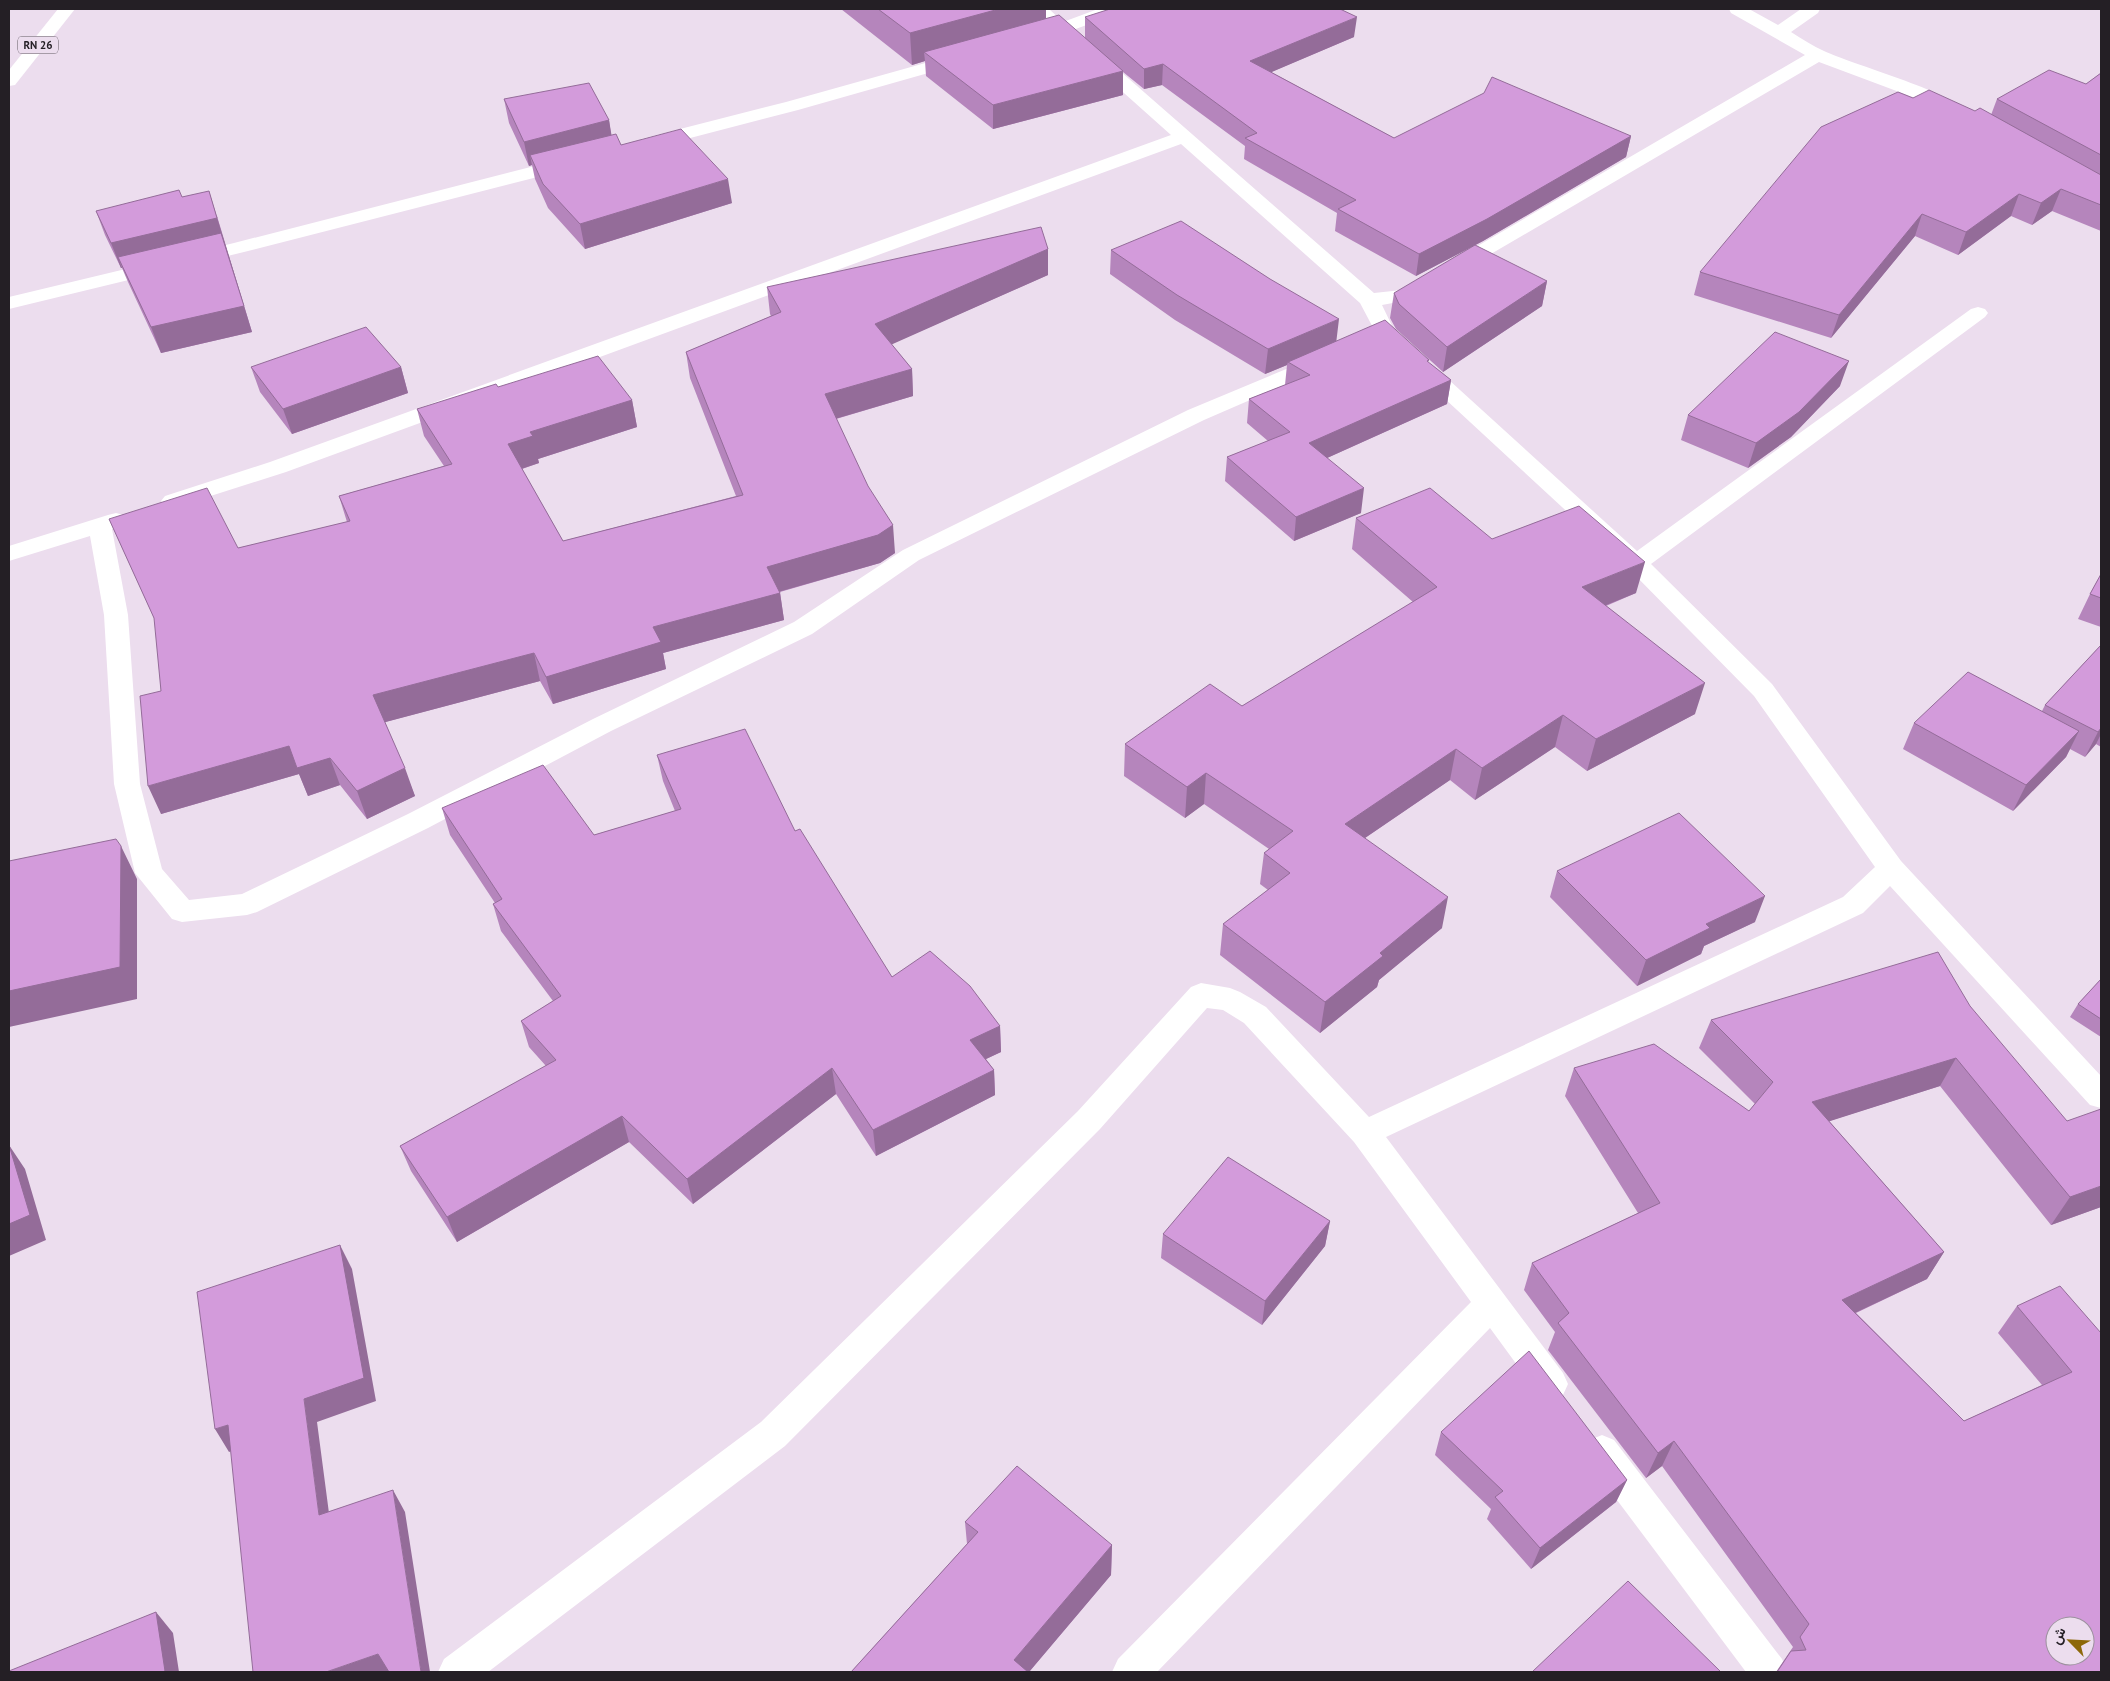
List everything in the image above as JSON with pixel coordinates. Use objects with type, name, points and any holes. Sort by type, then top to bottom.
[{"type":"street","name":"RN 26","points":[[9,80],[67,9]]},
{"type":"street","points":[[1039,9],[1060,30],[1369,300],[1376,337],[1636,563],[1763,690],[1891,868],[2101,1096]]},
{"type":"street","points":[[1032,38],[1060,30],[1112,9]]},
{"type":"street","points":[[1737,9],[1818,55],[1932,98],[1975,121]]},
{"type":"street","points":[[1779,33],[1812,9]]},
{"type":"street","points":[[629,147],[792,106],[974,54]]},
{"type":"street","points":[[1369,300],[1407,295],[1818,55]]},
{"type":"street","points":[[9,554],[278,468],[918,232],[1183,137]]},
{"type":"street","points":[[9,303],[237,248],[591,157]]},
{"type":"street","points":[[1636,563],[1978,313]]},
{"type":"street","points":[[100,525],[116,615],[127,784],[149,872],[182,911],[247,904],[418,821],[602,725],[803,628],[911,555],[1196,415],[1340,352]]},
{"type":"street","points":[[1365,1133],[1853,905],[1891,868]]},
{"type":"street","points":[[457,1672],[774,1434],[1089,1120],[1201,995],[1230,1000],[1255,1015],[1365,1133],[1490,1304],[1769,1672]]},
{"type":"street","points":[[1131,1672],[1490,1304]]},
{"type":"building","points":[[878,9],[999,9],[910,33]]},
{"type":"building","points":[[1110,9],[1340,9],[1357,17],[1250,61],[1394,138],[1484,93],[1492,77],[1631,136],[1487,219],[1419,254],[1338,209],[1356,200],[1245,138],[1257,133],[1163,64],[1144,69],[1085,17]]},
{"type":"building","points":[[1059,15],[1123,71],[993,105],[924,52]]},
{"type":"building","points":[[2049,70],[2086,84],[2101,73],[2101,155],[1997,99]]},
{"type":"building","points":[[589,83],[609,120],[524,142],[504,99]]},
{"type":"building","points":[[1929,90],[1975,111],[1980,108],[2101,175],[2101,205],[2061,189],[2041,203],[2019,194],[1966,232],[1922,214],[1839,315],[1700,272],[1821,127],[1898,92],[1913,98]]},
{"type":"building","points":[[681,129],[728,179],[580,224],[543,184],[530,155],[616,134],[621,145]]},
{"type":"building","points":[[179,190],[182,197],[209,191],[217,218],[111,243],[96,211]]},
{"type":"building","points":[[1181,221],[1270,279],[1339,319],[1268,349],[1177,295],[1111,250]]},
{"type":"building","points":[[1041,227],[1048,249],[875,324],[912,369],[825,394],[868,486],[893,525],[878,535],[767,567],[780,593],[653,627],[661,642],[546,677],[534,653],[373,695],[405,768],[357,791],[330,758],[297,768],[289,746],[148,786],[140,696],[161,691],[154,618],[109,519],[207,488],[238,548],[350,521],[339,496],[452,464],[417,409],[496,384],[498,387],[598,356],[632,400],[530,432],[533,436],[508,444],[563,541],[743,495],[686,352],[781,312],[767,287]]},
{"type":"building","points":[[221,233],[244,306],[151,327],[118,257]]},
{"type":"building","points":[[1475,245],[1547,281],[1447,347],[1399,304],[1394,293]]},
{"type":"building","points":[[1385,320],[1429,360],[1427,361],[1451,380],[1309,443],[1364,488],[1296,517],[1227,457],[1290,432],[1249,399],[1310,375],[1288,362]]},
{"type":"building","points":[[366,327],[401,367],[283,409],[251,367]]},
{"type":"building","points":[[1775,332],[1849,361],[1799,412],[1756,443],[1688,415]]},
{"type":"building","points":[[1430,488],[1492,539],[1579,506],[1645,562],[1582,587],[1705,683],[1596,739],[1563,715],[1482,768],[1456,749],[1345,824],[1448,897],[1380,953],[1383,956],[1325,1002],[1223,924],[1290,873],[1264,853],[1293,831],[1206,773],[1187,787],[1125,744],[1210,684],[1242,706],[1437,587],[1356,518]]},
{"type":"building","points":[[2101,574],[2101,598],[2090,594]]},
{"type":"building","points":[[2101,645],[2101,728],[2098,732],[2045,705]]},
{"type":"building","points":[[1968,672],[2079,731],[2026,785],[1914,723]]},
{"type":"building","points":[[745,729],[795,831],[800,829],[892,977],[930,951],[970,986],[1000,1026],[970,1040],[994,1070],[873,1130],[832,1068],[687,1179],[622,1116],[447,1217],[400,1146],[556,1060],[521,1021],[561,996],[493,904],[502,899],[442,808],[543,765],[594,835],[681,809],[657,755]]},
{"type":"building","points":[[1679,813],[1765,896],[1706,924],[1710,928],[1646,960],[1557,871]]},
{"type":"building","points":[[116,839],[121,846],[120,967],[9,991],[9,861]]},
{"type":"building","points":[[1938,952],[1970,1006],[2067,1121],[2101,1109],[2101,1186],[2070,1197],[1956,1058],[1812,1102],[1944,1252],[1842,1300],[1964,1421],[2072,1372],[2017,1306],[2060,1286],[2101,1333],[2101,1672],[1777,1672],[1791,1651],[1806,1650],[1800,1637],[1809,1624],[1674,1441],[1658,1453],[1558,1323],[1569,1313],[1532,1263],[1660,1203],[1574,1068],[1654,1044],[1749,1111],[1773,1082],[1711,1020]]},
{"type":"building","points":[[2101,979],[2101,1019],[2078,1004]]},
{"type":"building","points":[[9,1145],[30,1215],[9,1224]]},
{"type":"building","points":[[1228,1157],[1330,1221],[1265,1301],[1163,1234]]},
{"type":"building","points":[[340,1245],[364,1378],[304,1399],[319,1515],[393,1490],[421,1672],[389,1672],[378,1654],[326,1672],[253,1672],[228,1425],[215,1429],[197,1292]]},
{"type":"building","points":[[1529,1351],[1627,1480],[1540,1548],[1495,1497],[1503,1491],[1441,1432]]},
{"type":"building","points":[[1017,1466],[1112,1545],[1014,1660],[1028,1672],[851,1672],[978,1532],[965,1522]]},
{"type":"building","points":[[1628,1581],[1721,1672],[1532,1672]]},
{"type":"building","points":[[156,1612],[165,1671],[9,1672],[9,1671]]}]
